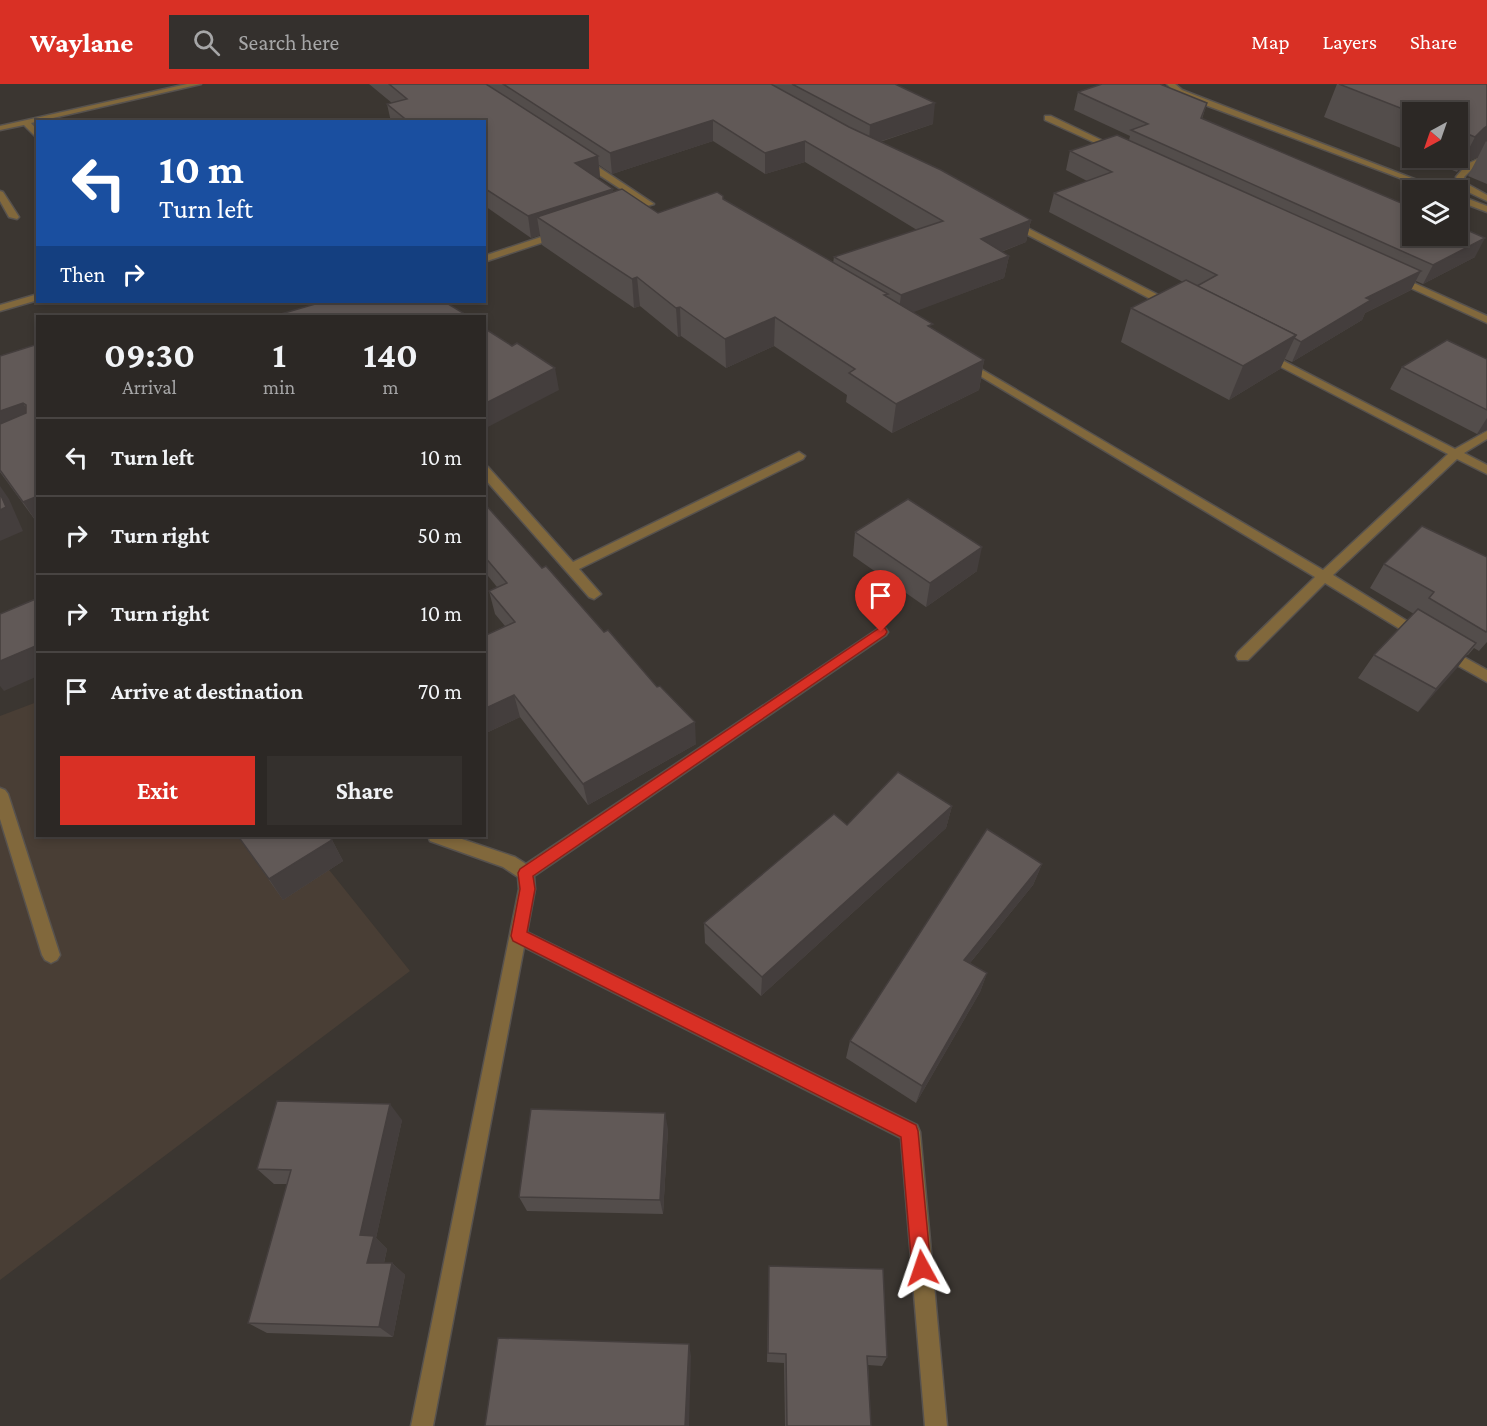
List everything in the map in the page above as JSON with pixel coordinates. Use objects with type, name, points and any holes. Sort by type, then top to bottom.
[{"type":"street","points":[[0,128],[197,84]]},
{"type":"street","points":[[1171,84],[1179,92],[1412,180]]},
{"type":"street","points":[[1048,118],[1123,152]]},
{"type":"street","points":[[26,122],[36,134]]},
{"type":"street","points":[[573,154],[650,204],[639,208]]},
{"type":"street","points":[[1487,159],[1470,166],[1460,177],[1464,187],[1487,198]]},
{"type":"street","points":[[0,195],[14,217]]},
{"type":"street","points":[[1468,202],[1487,209]]},
{"type":"street","points":[[1003,219],[1182,311]]},
{"type":"street","points":[[486,258],[573,230]]},
{"type":"street","points":[[1380,271],[1487,320]]},
{"type":"street","points":[[0,308],[36,298]]},
{"type":"street","points":[[1256,350],[1487,470]]},
{"type":"street","points":[[956,358],[1324,576],[1487,677]]},
{"type":"street","points":[[1243,657],[1324,576],[1456,453],[1487,434]]},
{"type":"street","points":[[571,568],[799,456]]},
{"type":"street","points":[[486,472],[594,594]]},
{"type":"street","points":[[526,873],[881,632]]},
{"type":"street","points":[[0,794],[51,955]]},
{"type":"street","points":[[439,837],[509,862],[526,873]]},
{"type":"street","points":[[422,1426],[527,889],[526,873]]},
{"type":"street","points":[[518,936],[910,1131],[936,1426]]},
{"type":"shaded area","points":[[36,702],[36,837],[303,837],[410,971],[0,1280],[0,716]]},
{"type":"building","points":[[389,84],[486,84],[598,156],[575,163],[613,189],[528,216],[486,189],[486,120],[407,120],[387,104],[407,99]]},
{"type":"building","points":[[503,84],[771,84],[849,127],[941,170],[1031,220],[981,239],[1009,256],[901,295],[834,257],[943,221],[805,141],[765,153],[713,120],[610,153]]},
{"type":"building","points":[[792,84],[895,84],[935,103],[870,125]]},
{"type":"building","points":[[1102,84],[1160,84],[1207,103],[1201,118],[1402,203],[1402,246],[1468,246],[1468,230],[1485,238],[1433,265],[1131,130],[1148,124],[1078,92]]},
{"type":"building","points":[[1339,84],[1487,84],[1487,126],[1475,137],[1468,134],[1468,102],[1402,102],[1402,109]]},
{"type":"building","points":[[1117,135],[1421,271],[1366,298],[1371,300],[1301,342],[1294,338],[1296,335],[1197,286],[1217,275],[1054,193],[1112,172],[1070,151]]},
{"type":"building","points":[[622,189],[658,213],[717,192],[723,196],[723,199],[888,294],[884,295],[933,324],[928,326],[984,360],[896,404],[849,373],[855,369],[775,317],[725,339],[680,307],[676,308],[637,277],[632,279],[537,217]]},
{"type":"building","points":[[1186,280],[1296,335],[1243,366],[1131,308]]},
{"type":"building","points":[[319,303],[447,303],[466,315],[277,315]]},
{"type":"building","points":[[486,329],[512,346],[517,343],[555,368],[486,403]]},
{"type":"building","points":[[1447,340],[1487,359],[1487,410],[1402,367]]},
{"type":"building","points":[[36,345],[36,497],[23,502],[0,470],[0,424],[26,413],[26,405],[23,403],[0,411],[0,356]]},
{"type":"building","points":[[0,493],[6,507],[0,510]]},
{"type":"building","points":[[908,499],[982,547],[930,583],[855,532]]},
{"type":"building","points":[[486,505],[542,568],[546,566],[604,632],[608,630],[657,687],[660,686],[695,722],[583,784],[514,695],[486,708],[486,635],[515,622],[489,591],[507,583],[486,558]]},
{"type":"building","points":[[1422,526],[1487,557],[1486,632],[1429,598],[1434,592],[1384,564]]},
{"type":"building","points":[[36,599],[36,646],[0,661],[0,614]]},
{"type":"building","points":[[1418,609],[1476,643],[1436,689],[1374,655]]},
{"type":"building","points":[[898,772],[952,806],[762,977],[704,923],[834,814],[847,825]]},
{"type":"building","points":[[987,829],[1042,864],[964,960],[987,973],[922,1086],[850,1041]]},
{"type":"building","points":[[243,837],[329,837],[332,840],[269,879],[240,839]]},
{"type":"building","points":[[277,1101],[390,1104],[360,1235],[374,1236],[367,1263],[392,1263],[379,1327],[248,1323],[291,1170],[257,1169]]},
{"type":"building","points":[[531,1109],[665,1113],[660,1200],[519,1197]]},
{"type":"building","points":[[769,1266],[883,1269],[887,1357],[867,1356],[871,1426],[787,1426],[786,1354],[768,1353]]},
{"type":"building","points":[[498,1338],[689,1344],[685,1426],[485,1426]]},
{"type":"route","points":[[881,632],[526,873],[527,889],[518,936],[910,1131],[922,1268]]}]
